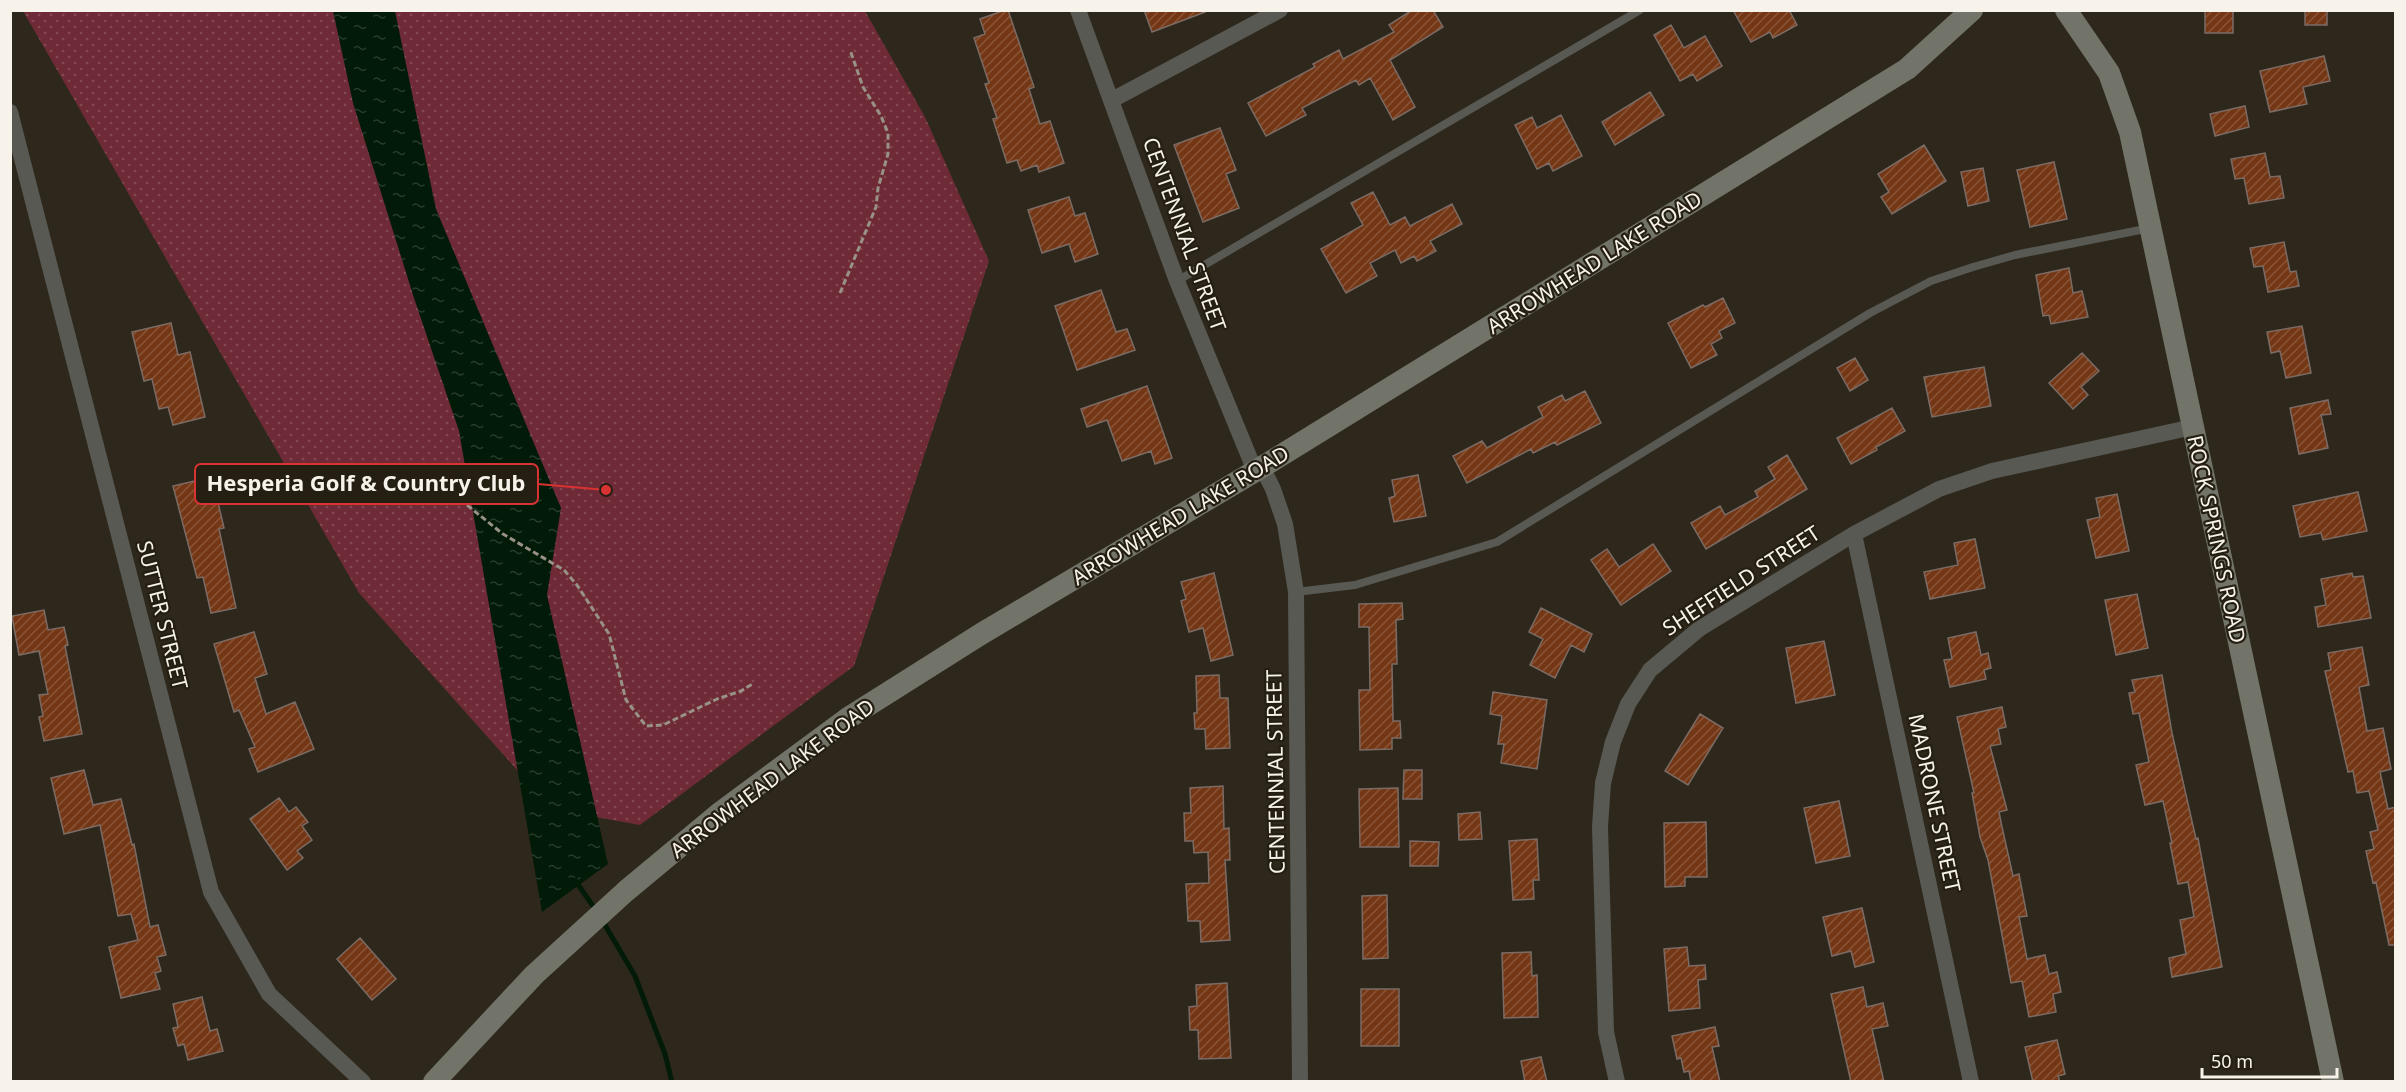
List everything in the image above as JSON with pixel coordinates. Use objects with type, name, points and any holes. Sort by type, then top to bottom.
[{"type":"main road","name":"ARROWHEAD LAKE ROAD","points":[[434,1082],[534,975],[626,891],[730,805],[848,718],[981,634],[1258,469],[1907,69],[1972,10]]},
{"type":"main road","name":"ROCK SPRINGS ROAD","points":[[2066,10],[2109,73],[2123,108],[2151,228],[2333,1082]]},
{"type":"street","name":"CENTENNIAL STREET","points":[[1078,10],[1177,281],[1258,469],[1273,489],[1285,524],[1296,592],[1300,1082]]},
{"type":"street","points":[[1112,100],[1280,10]]},
{"type":"street","name":"SUTTER STREET","points":[[10,112],[212,892],[269,994],[363,1082]]},
{"type":"street","name":"SHEFFIELD STREET","points":[[1617,1082],[1606,1032],[1600,827],[1603,783],[1613,742],[1629,704],[1650,670],[1699,629],[1854,534],[1939,489],[1992,471],[2193,427]]},
{"type":"street","name":"MADRONE STREET","points":[[1854,534],[1971,1082]]},
{"type":"lane","points":[[1177,281],[1640,10]]},
{"type":"lane","points":[[1296,592],[1355,585],[1497,542],[1870,313],[1931,281],[2015,255],[2151,228]]},
{"type":"path","points":[[840,293],[876,207],[878,188],[888,154],[888,133],[881,116],[863,87],[850,50]]},
{"type":"path","points":[[432,477],[503,534],[564,570],[577,585],[609,634],[626,700],[646,726],[663,725],[717,699],[741,691],[754,683]]},
{"type":"shaded area","points":[[23,11],[865,11],[925,117],[989,261],[854,666],[640,825],[552,809],[359,593]]},
{"type":"water","points":[[333,11],[395,11],[436,209],[561,508],[547,595],[608,864],[542,912],[459,431],[414,298],[353,103]]},
{"type":"building","points":[[1008,10],[1034,87],[1029,89],[1040,124],[1050,121],[1064,163],[1039,172],[1037,165],[1021,171],[1017,160],[1007,163],[993,119],[997,118],[985,84],[989,83],[974,38],[985,34],[980,19]]},
{"type":"building","points":[[1144,10],[1204,10],[1205,12],[1152,32]]},
{"type":"building","points":[[1412,10],[1433,10],[1443,27],[1390,60],[1415,107],[1393,120],[1370,78],[1359,85],[1356,80],[1302,108],[1306,115],[1266,136],[1248,103],[1315,67],[1313,64],[1339,50],[1343,59],[1394,32],[1389,25]]},
{"type":"building","points":[[1733,10],[1789,10],[1797,25],[1773,38],[1770,32],[1751,42]]},
{"type":"building","points":[[2205,10],[2233,10],[2233,33],[2205,33]]},
{"type":"building","points":[[2305,10],[2327,10],[2327,25],[2305,25]]},
{"type":"building","points":[[1671,25],[1684,48],[1705,36],[1722,66],[1697,81],[1693,74],[1680,81],[1654,35]]},
{"type":"building","points":[[2324,56],[2330,81],[2303,87],[2307,104],[2270,112],[2260,71]]},
{"type":"building","points":[[1650,92],[1664,115],[1615,145],[1602,122]]},
{"type":"building","points":[[2245,106],[2249,127],[2215,136],[2210,114]]},
{"type":"building","points":[[1561,115],[1582,156],[1553,171],[1549,163],[1537,169],[1515,125],[1532,117],[1537,128]]},
{"type":"building","points":[[1220,128],[1236,170],[1226,174],[1239,208],[1203,222],[1174,145]]},
{"type":"building","points":[[1924,145],[1946,181],[1892,214],[1881,197],[1889,192],[1878,174]]},
{"type":"building","points":[[2265,153],[2270,177],[2280,176],[2284,198],[2249,204],[2244,178],[2235,179],[2231,159]]},
{"type":"building","points":[[2054,162],[2067,219],[2030,227],[2017,170]]},
{"type":"building","points":[[1983,168],[1989,201],[1968,206],[1961,172]]},
{"type":"building","points":[[1373,192],[1390,225],[1405,217],[1410,226],[1452,204],[1462,224],[1430,241],[1436,251],[1417,261],[1414,256],[1401,263],[1395,250],[1370,263],[1377,276],[1346,293],[1321,249],[1363,225],[1351,203]]},
{"type":"building","points":[[1069,197],[1075,216],[1085,213],[1098,254],[1075,262],[1069,244],[1042,253],[1028,210]]},
{"type":"building","points":[[2284,242],[2290,272],[2296,271],[2299,286],[2268,292],[2263,266],[2254,267],[2250,248]]},
{"type":"building","points":[[2069,268],[2073,293],[2082,291],[2088,317],[2051,324],[2049,315],[2043,316],[2036,275]]},
{"type":"building","points":[[1101,290],[1116,332],[1127,329],[1135,350],[1077,370],[1055,306]]},
{"type":"building","points":[[1723,298],[1735,323],[1719,331],[1722,338],[1711,344],[1717,355],[1691,368],[1668,323],[1703,305],[1705,307]]},
{"type":"building","points":[[171,323],[178,355],[190,352],[205,417],[173,425],[168,407],[159,409],[152,379],[144,381],[132,332]]},
{"type":"building","points":[[2302,326],[2311,373],[2286,378],[2280,351],[2271,353],[2267,332]]},
{"type":"building","points":[[2082,353],[2099,371],[2081,387],[2088,395],[2073,409],[2049,383]]},
{"type":"building","points":[[1855,358],[1868,380],[1850,391],[1837,368]]},
{"type":"building","points":[[1984,367],[1991,406],[1932,417],[1924,377]]},
{"type":"building","points":[[1147,386],[1172,458],[1155,464],[1151,451],[1122,461],[1107,420],[1087,427],[1081,409]]},
{"type":"building","points":[[1585,391],[1601,423],[1557,445],[1555,442],[1533,453],[1531,449],[1467,483],[1453,456],[1482,441],[1487,448],[1543,417],[1538,407],[1562,395],[1565,401]]},
{"type":"building","points":[[2328,400],[2331,414],[2321,415],[2328,448],[2299,454],[2290,408]]},
{"type":"building","points":[[1892,408],[1905,431],[1851,464],[1837,438]]},
{"type":"building","points":[[1787,455],[1807,489],[1706,549],[1691,523],[1720,506],[1725,515],[1758,497],[1755,491],[1775,479],[1768,467]]},
{"type":"building","points":[[1418,475],[1426,516],[1394,522],[1389,498],[1395,496],[1392,480]]},
{"type":"building","points":[[212,477],[224,528],[219,529],[236,608],[211,613],[203,577],[197,578],[173,486]]},
{"type":"building","points":[[2358,492],[2367,531],[2323,540],[2321,533],[2300,537],[2293,506]]},
{"type":"building","points":[[2117,494],[2129,551],[2096,558],[2087,520],[2100,517],[2096,498]]},
{"type":"building","points":[[1975,539],[1985,588],[1930,599],[1924,572],[1958,565],[1954,543]]},
{"type":"building","points":[[1653,544],[1671,571],[1621,605],[1591,560],[1607,549],[1619,567]]},
{"type":"building","points":[[1214,573],[1233,655],[1211,661],[1203,628],[1189,632],[1181,601],[1186,599],[1181,582]]},
{"type":"building","points":[[2352,573],[2353,577],[2363,576],[2371,618],[2318,627],[2315,607],[2326,605],[2321,579]]},
{"type":"building","points":[[2137,594],[2148,648],[2116,655],[2105,600]]},
{"type":"building","points":[[1402,603],[1403,619],[1396,620],[1397,664],[1392,664],[1393,721],[1400,721],[1401,738],[1392,738],[1392,749],[1360,750],[1359,690],[1370,690],[1369,627],[1359,627],[1359,604]]},
{"type":"building","points":[[1541,608],[1592,634],[1584,652],[1571,645],[1555,678],[1530,665],[1543,639],[1529,632]]},
{"type":"building","points":[[44,610],[48,630],[64,627],[68,645],[65,646],[82,734],[44,741],[39,717],[43,716],[39,695],[48,694],[39,651],[19,655],[12,616]]},
{"type":"building","points":[[254,632],[267,674],[255,678],[266,714],[295,702],[314,749],[258,772],[249,749],[255,747],[239,710],[234,712],[214,644]]},
{"type":"building","points":[[1976,632],[1981,655],[1988,653],[1991,668],[1984,670],[1986,679],[1950,687],[1944,660],[1952,659],[1948,638]]},
{"type":"building","points":[[1824,641],[1835,695],[1796,703],[1786,648]]},
{"type":"building","points":[[2362,647],[2369,685],[2359,687],[2367,731],[2383,728],[2391,769],[2380,772],[2388,809],[2396,807],[2396,945],[2389,945],[2376,882],[2373,883],[2366,851],[2374,849],[2370,832],[2378,830],[2369,791],[2357,793],[2353,771],[2348,772],[2325,671],[2331,670],[2328,653]]},
{"type":"building","points":[[1219,675],[1220,698],[1228,698],[1230,748],[1206,749],[1205,729],[1195,729],[1196,676]]},
{"type":"building","points":[[2162,675],[2172,733],[2196,839],[2198,838],[2222,967],[2172,977],[2169,958],[2186,954],[2180,920],[2194,917],[2188,882],[2178,884],[2163,801],[2145,805],[2136,765],[2149,762],[2139,713],[2133,714],[2129,693],[2135,692],[2132,680]]},
{"type":"building","points":[[1493,692],[1547,700],[1537,769],[1501,763],[1504,744],[1498,744],[1502,716],[1490,714]]},
{"type":"building","points":[[2002,707],[2006,727],[1998,729],[2001,744],[1990,746],[2007,810],[1999,812],[2002,827],[2013,876],[2019,874],[2027,916],[2019,917],[2027,959],[2045,955],[2049,974],[2057,972],[2061,992],[2053,994],[2056,1012],[2029,1017],[2022,981],[2011,983],[1988,860],[1980,837],[1972,793],[1974,793],[1957,717]]},
{"type":"building","points":[[1700,714],[1723,728],[1688,785],[1665,771]]},
{"type":"building","points":[[84,770],[93,805],[121,799],[132,845],[134,844],[150,927],[158,925],[166,955],[157,957],[161,971],[155,973],[160,989],[121,998],[109,947],[138,940],[131,914],[118,916],[100,825],[64,834],[51,778]]},
{"type":"building","points":[[1404,770],[1422,770],[1422,799],[1403,799]]},
{"type":"building","points":[[1223,786],[1224,829],[1229,828],[1230,860],[1225,860],[1230,940],[1201,942],[1200,921],[1188,921],[1186,884],[1209,883],[1208,852],[1194,853],[1193,841],[1185,841],[1184,813],[1191,813],[1190,788]]},
{"type":"building","points":[[1398,788],[1399,847],[1360,847],[1359,789]]},
{"type":"building","points":[[279,798],[289,812],[296,807],[308,822],[302,826],[312,840],[297,851],[303,858],[287,870],[250,819]]},
{"type":"building","points":[[1839,801],[1850,856],[1816,863],[1804,808]]},
{"type":"building","points":[[1480,812],[1482,839],[1459,840],[1458,814]]},
{"type":"building","points":[[1706,822],[1707,877],[1685,877],[1685,886],[1665,887],[1664,823]]},
{"type":"building","points":[[1537,839],[1539,880],[1533,880],[1534,899],[1513,900],[1509,841]]},
{"type":"building","points":[[1410,841],[1439,842],[1438,866],[1410,866]]},
{"type":"building","points":[[1387,895],[1388,958],[1363,959],[1362,896]]},
{"type":"building","points":[[1862,908],[1874,962],[1855,967],[1851,951],[1832,956],[1823,917]]},
{"type":"building","points":[[360,938],[396,979],[372,1000],[337,959]]},
{"type":"building","points":[[1687,947],[1689,966],[1705,965],[1706,979],[1698,980],[1700,1008],[1669,1011],[1664,949]]},
{"type":"building","points":[[1531,952],[1532,976],[1537,975],[1538,1017],[1504,1018],[1502,953]]},
{"type":"building","points":[[1227,983],[1231,1058],[1199,1059],[1198,1030],[1190,1030],[1189,1007],[1197,1006],[1196,985]]},
{"type":"building","points":[[1863,987],[1867,1007],[1883,1003],[1888,1026],[1872,1029],[1884,1082],[1851,1082],[1831,994]]},
{"type":"building","points":[[1361,989],[1399,989],[1399,1046],[1361,1046]]},
{"type":"building","points":[[202,997],[210,1031],[217,1029],[223,1051],[188,1060],[184,1044],[178,1046],[173,1028],[178,1027],[173,1004]]},
{"type":"building","points":[[1715,1027],[1719,1046],[1712,1047],[1720,1082],[1691,1082],[1689,1071],[1684,1072],[1681,1058],[1677,1059],[1672,1036]]},
{"type":"building","points":[[2057,1040],[2065,1074],[2058,1076],[2060,1082],[2033,1082],[2025,1047]]},
{"type":"building","points":[[1541,1057],[1547,1082],[1525,1082],[1521,1061]]},
{"type":"waterway","points":[[575,880],[597,912]]},
{"type":"waterway","points":[[602,920],[635,976],[665,1054],[672,1082]]},
{"type":"place","name":"Hesperia Golf & Country Club","points":[[606,490]]}]
